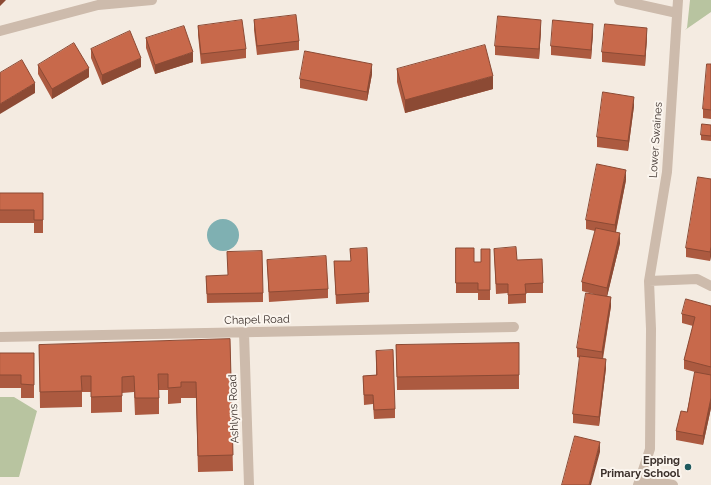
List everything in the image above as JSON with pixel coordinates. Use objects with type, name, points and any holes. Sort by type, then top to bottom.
[{"type":"street","points":[[0,31],[98,2],[152,0]]},
{"type":"street","points":[[619,0],[677,13]]},
{"type":"street","name":"Lower Swaines","points":[[638,482],[650,450],[650,281],[667,172],[678,0]]},
{"type":"street","points":[[650,281],[697,279],[711,286]]},
{"type":"street","name":"Chapel Road","points":[[0,337],[514,327]]},
{"type":"street","name":"Ashlyns Road","points":[[244,333],[249,485]]},
{"type":"street","points":[[638,482],[672,485]]},
{"type":"green space","points":[[690,0],[711,0],[711,12],[685,30],[687,28]]},
{"type":"green space","points":[[0,397],[14,397],[37,411],[19,477],[0,477]]},
{"type":"water","points":[[220,219],[226,219],[236,226],[239,235],[238,241],[232,248],[226,251],[220,251],[210,244],[207,238],[207,232],[214,222]]},
{"type":"building","points":[[296,15],[299,41],[257,46],[254,20]]},
{"type":"building","points":[[498,16],[541,20],[539,49],[495,46]]},
{"type":"building","points":[[242,20],[246,49],[201,54],[198,26]]},
{"type":"building","points":[[553,20],[593,24],[591,50],[551,46]]},
{"type":"building","points":[[605,24],[647,28],[645,56],[602,52]]},
{"type":"building","points":[[184,26],[193,52],[155,65],[146,38]]},
{"type":"building","points":[[130,31],[141,58],[102,75],[91,49]]},
{"type":"building","points":[[74,43],[89,68],[52,89],[38,65]]},
{"type":"building","points":[[485,45],[493,76],[405,100],[397,69]]},
{"type":"building","points":[[305,51],[372,64],[367,92],[300,79]]},
{"type":"building","points":[[22,60],[35,83],[0,104],[0,73]]},
{"type":"building","points":[[707,64],[711,64],[711,110],[703,109]]},
{"type":"building","points":[[603,92],[634,97],[628,141],[597,137]]},
{"type":"building","points":[[702,124],[711,125],[711,136],[701,135]]},
{"type":"building","points":[[597,164],[626,170],[615,225],[586,220]]},
{"type":"building","points":[[698,177],[711,179],[710,252],[686,248]]},
{"type":"building","points":[[0,193],[43,193],[43,220],[34,220],[34,210],[0,210]]},
{"type":"building","points":[[596,228],[620,233],[607,288],[582,282]]},
{"type":"building","points":[[516,247],[517,260],[542,259],[543,283],[525,284],[526,294],[508,295],[508,284],[496,284],[494,249]]},
{"type":"building","points":[[367,248],[369,293],[336,295],[334,261],[351,261],[350,249]]},
{"type":"building","points":[[456,248],[474,248],[474,262],[481,262],[481,249],[490,249],[490,290],[478,290],[478,283],[456,283]]},
{"type":"building","points":[[262,251],[263,293],[207,294],[206,276],[228,275],[227,252]]},
{"type":"building","points":[[326,256],[328,289],[269,292],[267,260]]},
{"type":"building","points":[[586,293],[611,297],[602,352],[577,348]]},
{"type":"building","points":[[686,299],[711,306],[711,367],[684,360],[695,317],[682,314]]},
{"type":"building","points":[[230,339],[233,455],[198,456],[196,382],[181,382],[181,387],[168,388],[168,374],[158,374],[159,398],[135,398],[134,376],[122,377],[122,396],[91,397],[91,376],[81,376],[82,391],[40,392],[39,345]]},
{"type":"building","points":[[519,343],[519,375],[397,377],[396,345]]},
{"type":"building","points":[[393,350],[395,409],[374,410],[373,395],[364,395],[363,376],[377,375],[376,351]]},
{"type":"building","points":[[0,353],[34,353],[34,385],[21,384],[21,375],[0,375]]},
{"type":"building","points":[[580,356],[606,359],[599,417],[573,414]]},
{"type":"building","points":[[695,372],[711,375],[711,398],[703,436],[676,431],[681,411],[687,412]]},
{"type":"building","points":[[575,436],[600,442],[589,485],[562,485]]},
{"type":"place","name":"Epping Primary School","points":[[688,467]]}]
